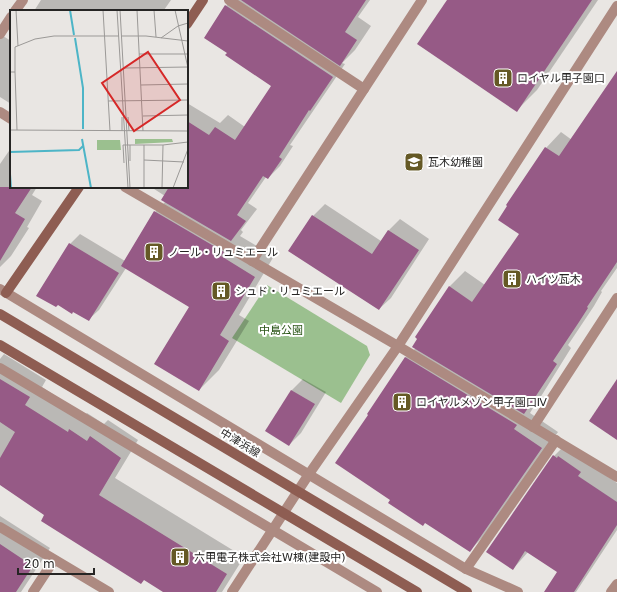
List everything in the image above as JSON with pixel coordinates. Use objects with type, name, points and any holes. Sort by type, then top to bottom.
[{"type":"street","points":[[16,10],[23,0]]},
{"type":"street","points":[[188,22],[203,0]]},
{"type":"street","points":[[228,0],[364,89]]},
{"type":"street","points":[[252,261],[422,0]]},
{"type":"street","points":[[232,592],[309,474],[398,346],[617,6]]},
{"type":"street","points":[[0,34],[10,19]]},
{"type":"street","points":[[0,112],[10,118]]},
{"type":"street","points":[[78,188],[3,291],[466,569],[518,592]]},
{"type":"street","points":[[127,188],[398,346],[617,477]]},
{"type":"street","points":[[533,427],[617,298]]},
{"type":"street","name":"中津浜線","points":[[0,314],[467,592]]},
{"type":"street","points":[[0,345],[417,592]]},
{"type":"street","points":[[0,368],[377,592]]},
{"type":"street","points":[[466,569],[556,440]]},
{"type":"street","points":[[0,527],[109,592]]},
{"type":"street","points":[[33,592],[54,560]]},
{"type":"street","points":[[612,592],[617,584]]},
{"type":"green space","name":"中島公園","points":[[267,285],[367,346],[370,355],[341,403],[232,338]]},
{"type":"building","points":[[241,0],[366,0],[345,32],[357,40],[340,66]]},
{"type":"building","name":"ロイヤル甲子園口","points":[[447,0],[592,0],[517,112],[417,44]]},
{"type":"building","points":[[225,5],[333,77],[310,111],[309,110],[279,157],[282,159],[268,179],[263,176],[237,215],[246,221],[231,241],[161,200],[168,188],[188,188],[188,122],[209,135],[215,127],[235,140],[271,86],[225,55],[227,53],[204,38]]},
{"type":"building","points":[[617,71],[617,262],[553,361],[557,364],[524,414],[412,347],[417,339],[415,337],[449,286],[472,302],[519,234],[498,220],[507,206],[506,205],[545,147],[559,156]]},
{"type":"building","points":[[0,187],[31,188],[15,213],[25,219],[0,261]]},
{"type":"building","points":[[154,211],[224,252],[221,256],[255,277],[220,335],[229,341],[199,391],[154,364],[189,307],[121,266]]},
{"type":"building","points":[[312,215],[372,254],[388,230],[419,250],[379,310],[288,251]]},
{"type":"building","points":[[69,243],[119,273],[89,321],[73,312],[72,314],[58,305],[56,307],[36,296]]},
{"type":"building","points":[[405,357],[517,425],[514,429],[542,448],[470,552],[425,523],[423,526],[388,503],[390,500],[335,463]]},
{"type":"building","points":[[0,379],[30,397],[25,405],[68,432],[69,429],[87,441],[90,436],[121,458],[99,495],[227,574],[216,592],[163,592],[144,580],[141,584],[41,521],[44,515],[0,485],[0,458],[15,432],[0,422]]},
{"type":"building","points":[[617,379],[617,440],[589,421]]},
{"type":"building","points":[[291,390],[315,404],[289,446],[265,431]]},
{"type":"building","points":[[553,455],[557,458],[558,456],[581,472],[578,476],[617,502],[617,525],[574,592],[544,592],[557,572],[525,551],[513,570],[486,552]]},
{"type":"building","points":[[0,544],[33,566],[16,592],[0,592]]},
{"type":"place","name":"ロイヤル甲子園口","points":[[503,78]]},
{"type":"place","name":"瓦木幼稚園","points":[[414,162]]},
{"type":"place","name":"ノール・リュミエール","points":[[154,252]]},
{"type":"place","name":"ハイツ瓦木","points":[[512,279]]},
{"type":"place","name":"シュド・リュミエール","points":[[221,291]]},
{"type":"place","name":"ロイヤルメゾン甲子園口Ⅳ","points":[[402,402]]},
{"type":"place","name":"六甲電子株式会社W棟(建設中)","points":[[180,557]]}]
